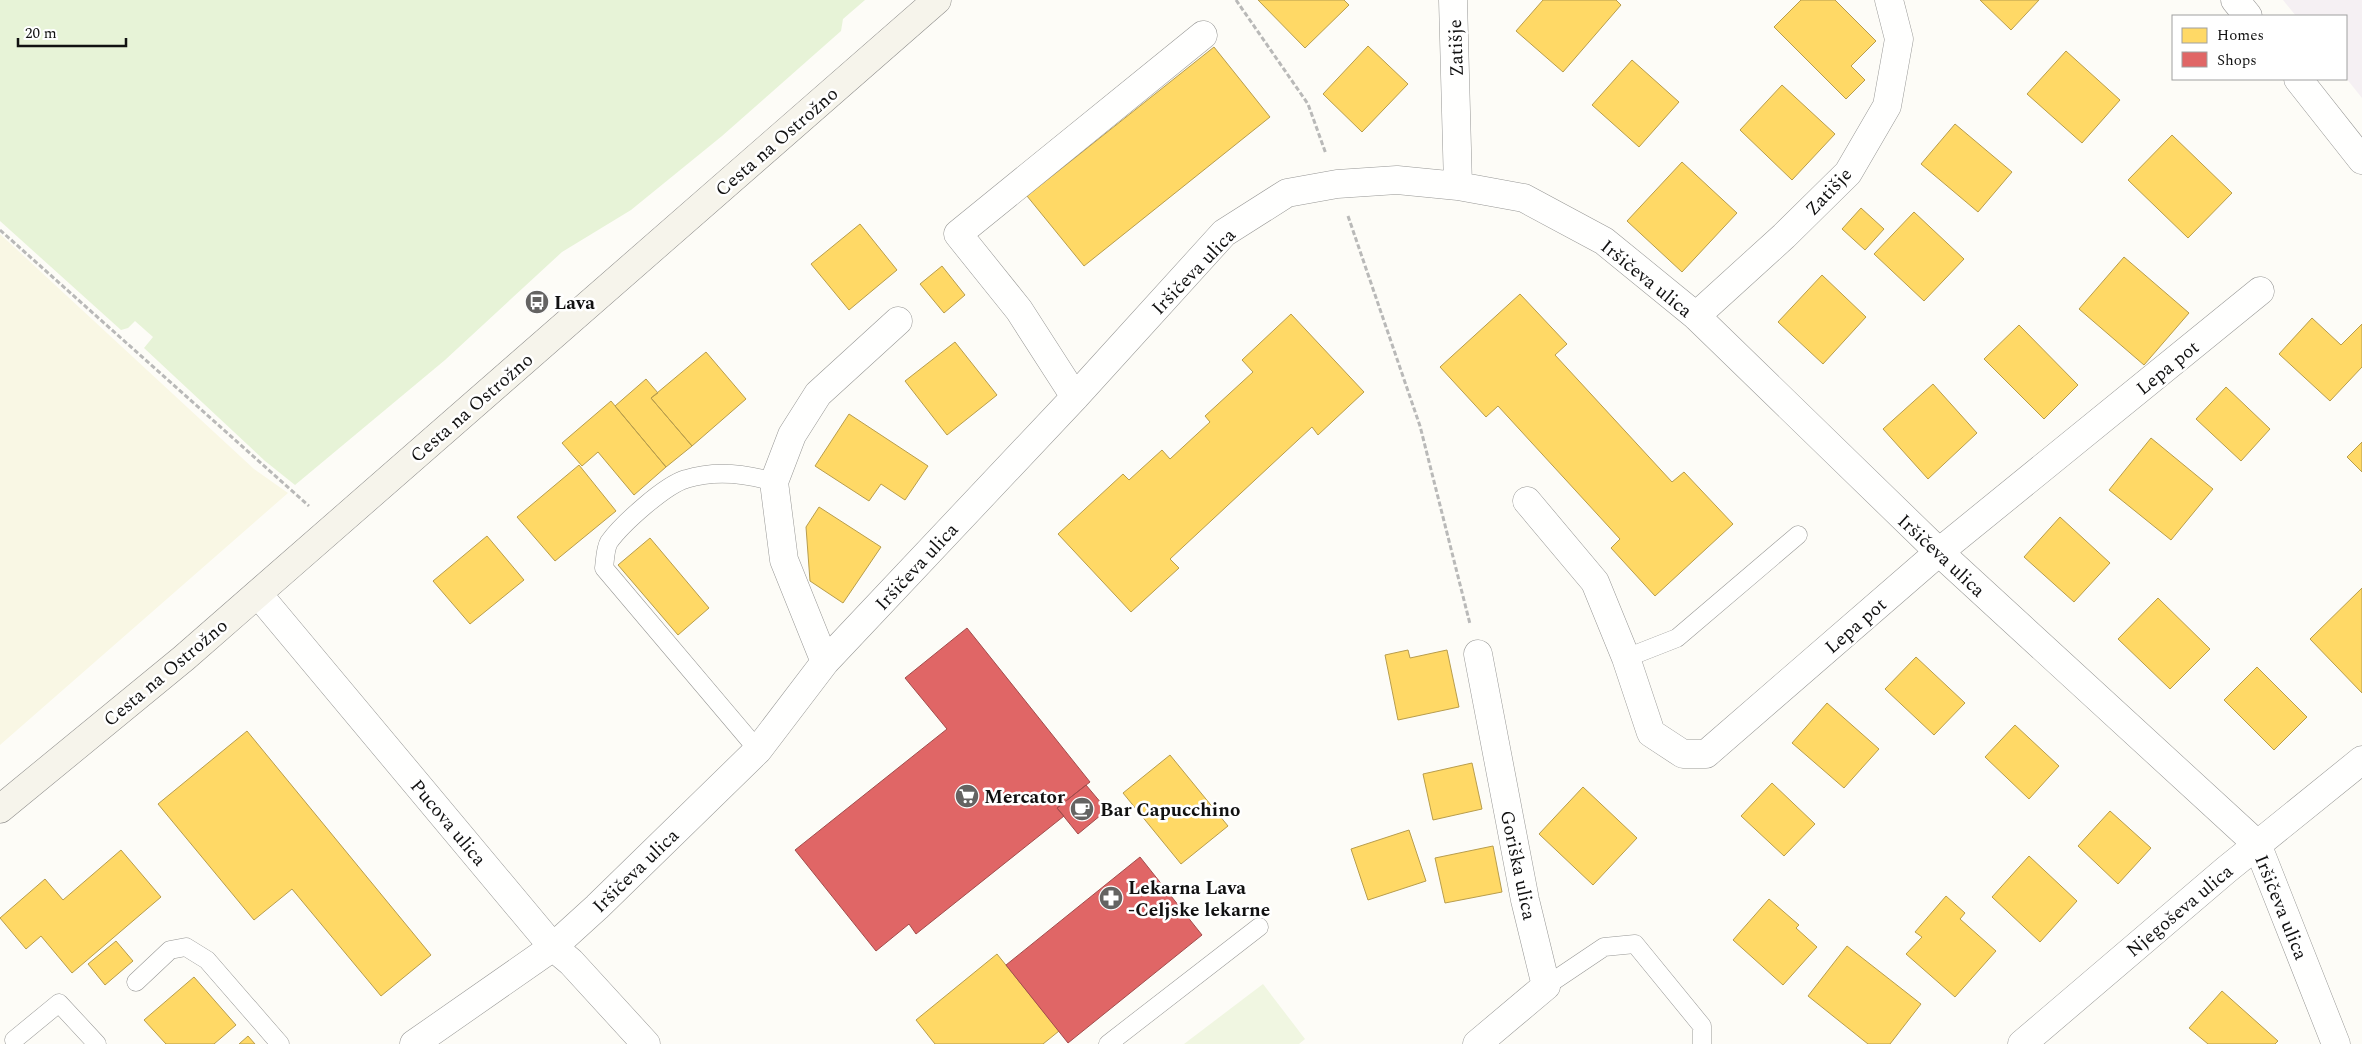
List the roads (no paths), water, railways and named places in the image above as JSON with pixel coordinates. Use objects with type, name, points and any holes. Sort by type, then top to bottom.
[{"type":"street","name":"Cesta na Ostrožno","points":[[0,809],[184,658],[937,0]]},
{"type":"street","name":"Zatišje","points":[[1454,0],[1458,186]]},
{"type":"street","name":"Zatišje","points":[[1696,316],[1784,236],[1848,173],[1888,106],[1899,39],[1888,0]]},
{"type":"street","points":[[2235,0],[2247,15]]},
{"type":"street","points":[[1076,397],[1019,310],[958,234],[1203,35]]},
{"type":"street","points":[[2299,80],[2362,160]]},
{"type":"street","name":"Iršičeva ulica","points":[[554,947],[598,907],[758,750],[825,662],[1076,397],[1224,233],[1287,193],[1337,184],[1397,180],[1458,186],[1524,198],[1604,241],[1696,316],[1938,552],[2257,844],[2336,1044]]},
{"type":"street","name":"Lepa pot","points":[[1528,501],[1595,582],[1626,658],[1651,733],[1683,754],[1706,754],[1938,552],[2260,291]]},
{"type":"street","points":[[825,662],[784,560],[774,482],[792,435],[818,394],[898,321]]},
{"type":"street","name":"Pucova ulica","points":[[258,594],[554,947],[571,962],[646,1044]]},
{"type":"street","name":"Goriška ulica","points":[[1478,654],[1525,900],[1546,986]]},
{"type":"street","name":"Njegoševa ulica","points":[[2022,1044],[2257,844],[2362,760]]},
{"type":"street","points":[[414,1044],[554,947]]},
{"type":"street","points":[[1477,1044],[1546,986]]},
{"type":"lane","points":[[758,750],[604,568],[608,544],[643,505],[685,479],[721,474],[750,475],[774,482]]},
{"type":"lane","points":[[1626,658],[1677,638],[1798,535]]},
{"type":"lane","points":[[1108,1044],[1259,927]]},
{"type":"lane","points":[[1546,986],[1604,947],[1636,944],[1702,1026],[1702,1044]]},
{"type":"lane","points":[[136,982],[170,950],[186,947],[207,960],[280,1044]]},
{"type":"lane","points":[[14,1040],[59,1003],[97,1044]]},
{"type":"place","name":"Lava","points":[[537,302]]},
{"type":"place","name":"Mercator","points":[[967,796]]},
{"type":"place","name":"Bar Capucchino","points":[[1082,809]]},
{"type":"place","name":"Lekarna Lava -Celjske lekarne","points":[[1111,898]]}]
